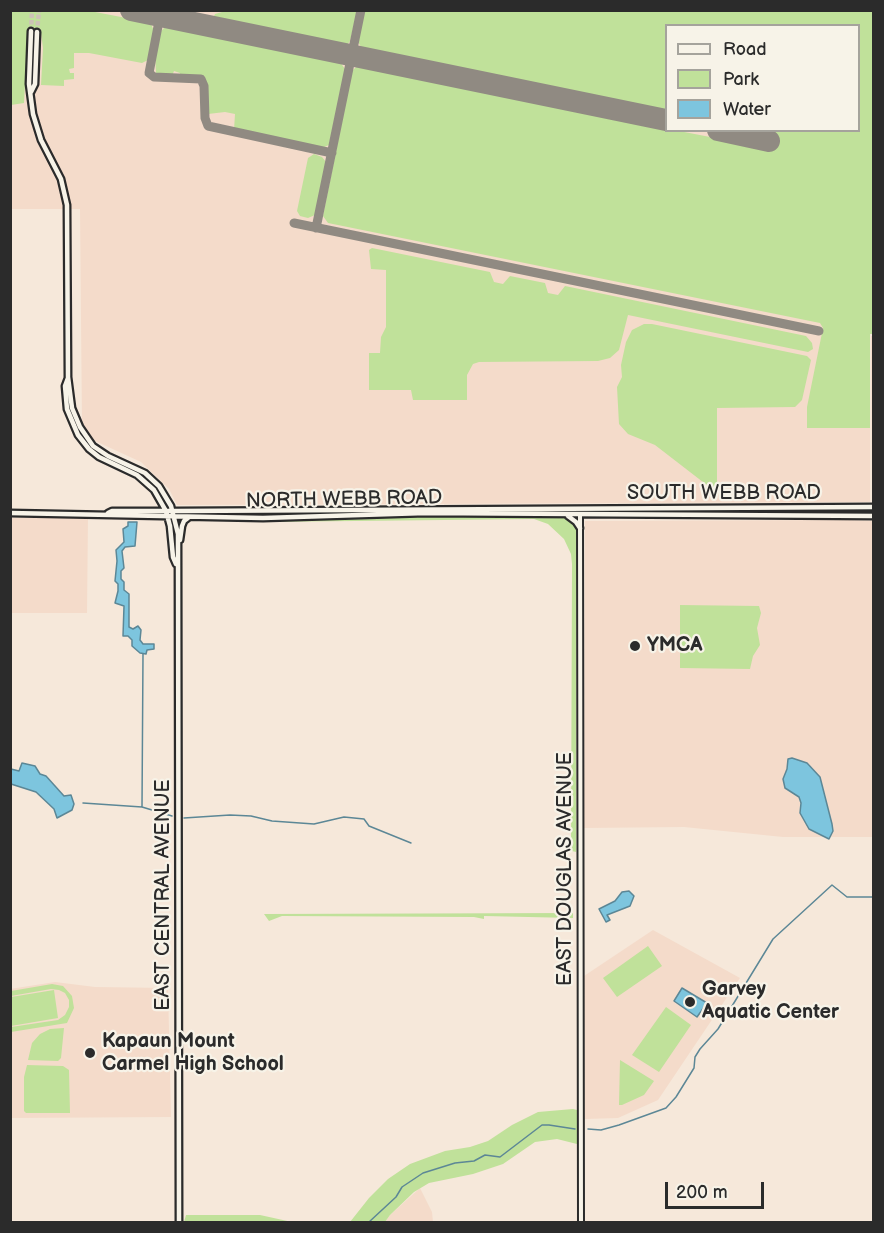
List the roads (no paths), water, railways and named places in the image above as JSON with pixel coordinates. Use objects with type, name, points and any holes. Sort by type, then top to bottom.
[{"type":"main road","name":"EAST CENTRAL AVENUE","points":[[31,31],[29,84],[37,128],[58,173],[67,205],[68,376],[72,408],[85,436],[102,452],[149,476],[162,489],[175,517],[178,545],[179,1222]]},
{"type":"main road","name":"EAST CENTRAL AVENUE","points":[[31,92],[35,84],[37,32]]},
{"type":"main road","name":"EAST CENTRAL AVENUE","points":[[68,376],[65,386],[67,410],[78,435],[89,449],[146,483],[163,502],[168,517],[173,557],[177,567]]},
{"type":"main road","name":"SOUTH WEBB ROAD","points":[[574,509],[873,507]]},
{"type":"main road","name":"NORTH WEBB ROAD","points":[[10,513],[574,509]]},
{"type":"main road","points":[[574,509],[580,515],[590,509]]},
{"type":"main road","points":[[700,509],[700,515]]},
{"type":"main road","name":"NORTH WEBB ROAD","points":[[108,513],[168,517],[311,517],[426,513],[580,515]]},
{"type":"main road","points":[[566,515],[573,519],[580,528]]},
{"type":"main road","name":"SOUTH WEBB ROAD","points":[[580,515],[873,516]]},
{"type":"main road","points":[[178,545],[184,521],[191,517]]},
{"type":"street","points":[[311,510],[311,517]]},
{"type":"street","name":"EAST DOUGLAS AVENUE","points":[[580,515],[581,1222]]},
{"type":"water","points":[[128,522],[137,522],[135,546],[125,547],[122,551],[124,568],[121,571],[121,579],[124,582],[124,590],[129,594],[129,627],[133,629],[138,626],[141,630],[140,640],[143,644],[154,644],[154,649],[147,650],[146,654],[140,653],[132,646],[132,640],[128,636],[123,636],[124,606],[115,603],[118,591],[118,584],[115,581],[116,550],[124,542],[123,529],[128,526]]},
{"type":"water","points":[[792,758],[807,763],[820,777],[832,824],[833,831],[829,839],[809,829],[800,813],[799,797],[785,788],[783,779],[788,759]]},
{"type":"water","points":[[22,763],[35,766],[40,774],[46,776],[64,796],[71,795],[74,804],[72,810],[57,818],[54,809],[36,792],[11,784],[11,769],[19,771]]},
{"type":"water","points":[[629,891],[634,896],[630,906],[607,915],[610,920],[606,922],[599,909],[615,901],[622,892]]},
{"type":"water","name":"Garvey Aquatic Center","points":[[682,988],[707,1003],[697,1017],[674,1001]]},
{"type":"waterway","points":[[142,807],[143,654]]},
{"type":"waterway","points":[[83,803],[142,807],[172,816]]},
{"type":"waterway","points":[[184,818],[230,815],[314,824],[344,817],[364,819],[369,826],[411,843]]},
{"type":"waterway","points":[[588,1129],[601,1130],[666,1108],[676,1097],[694,1068],[695,1057],[700,1049],[718,1029],[773,939],[832,885],[847,897],[874,897]]},
{"type":"waterway","points":[[369,1222],[396,1197],[402,1187],[423,1173],[455,1163],[474,1161],[485,1155],[500,1157],[542,1125],[575,1129]]},
{"type":"tunnel","points":[[31,31],[32,10]]},
{"type":"tunnel","points":[[37,32],[39,10]]},
{"type":"place","name":"YMCA","points":[[635,646]]},
{"type":"place","name":"Garvey Aquatic Center","points":[[690,1002]]},
{"type":"place","name":"Kapaun Mount Carmel High School","points":[[90,1053]]}]
